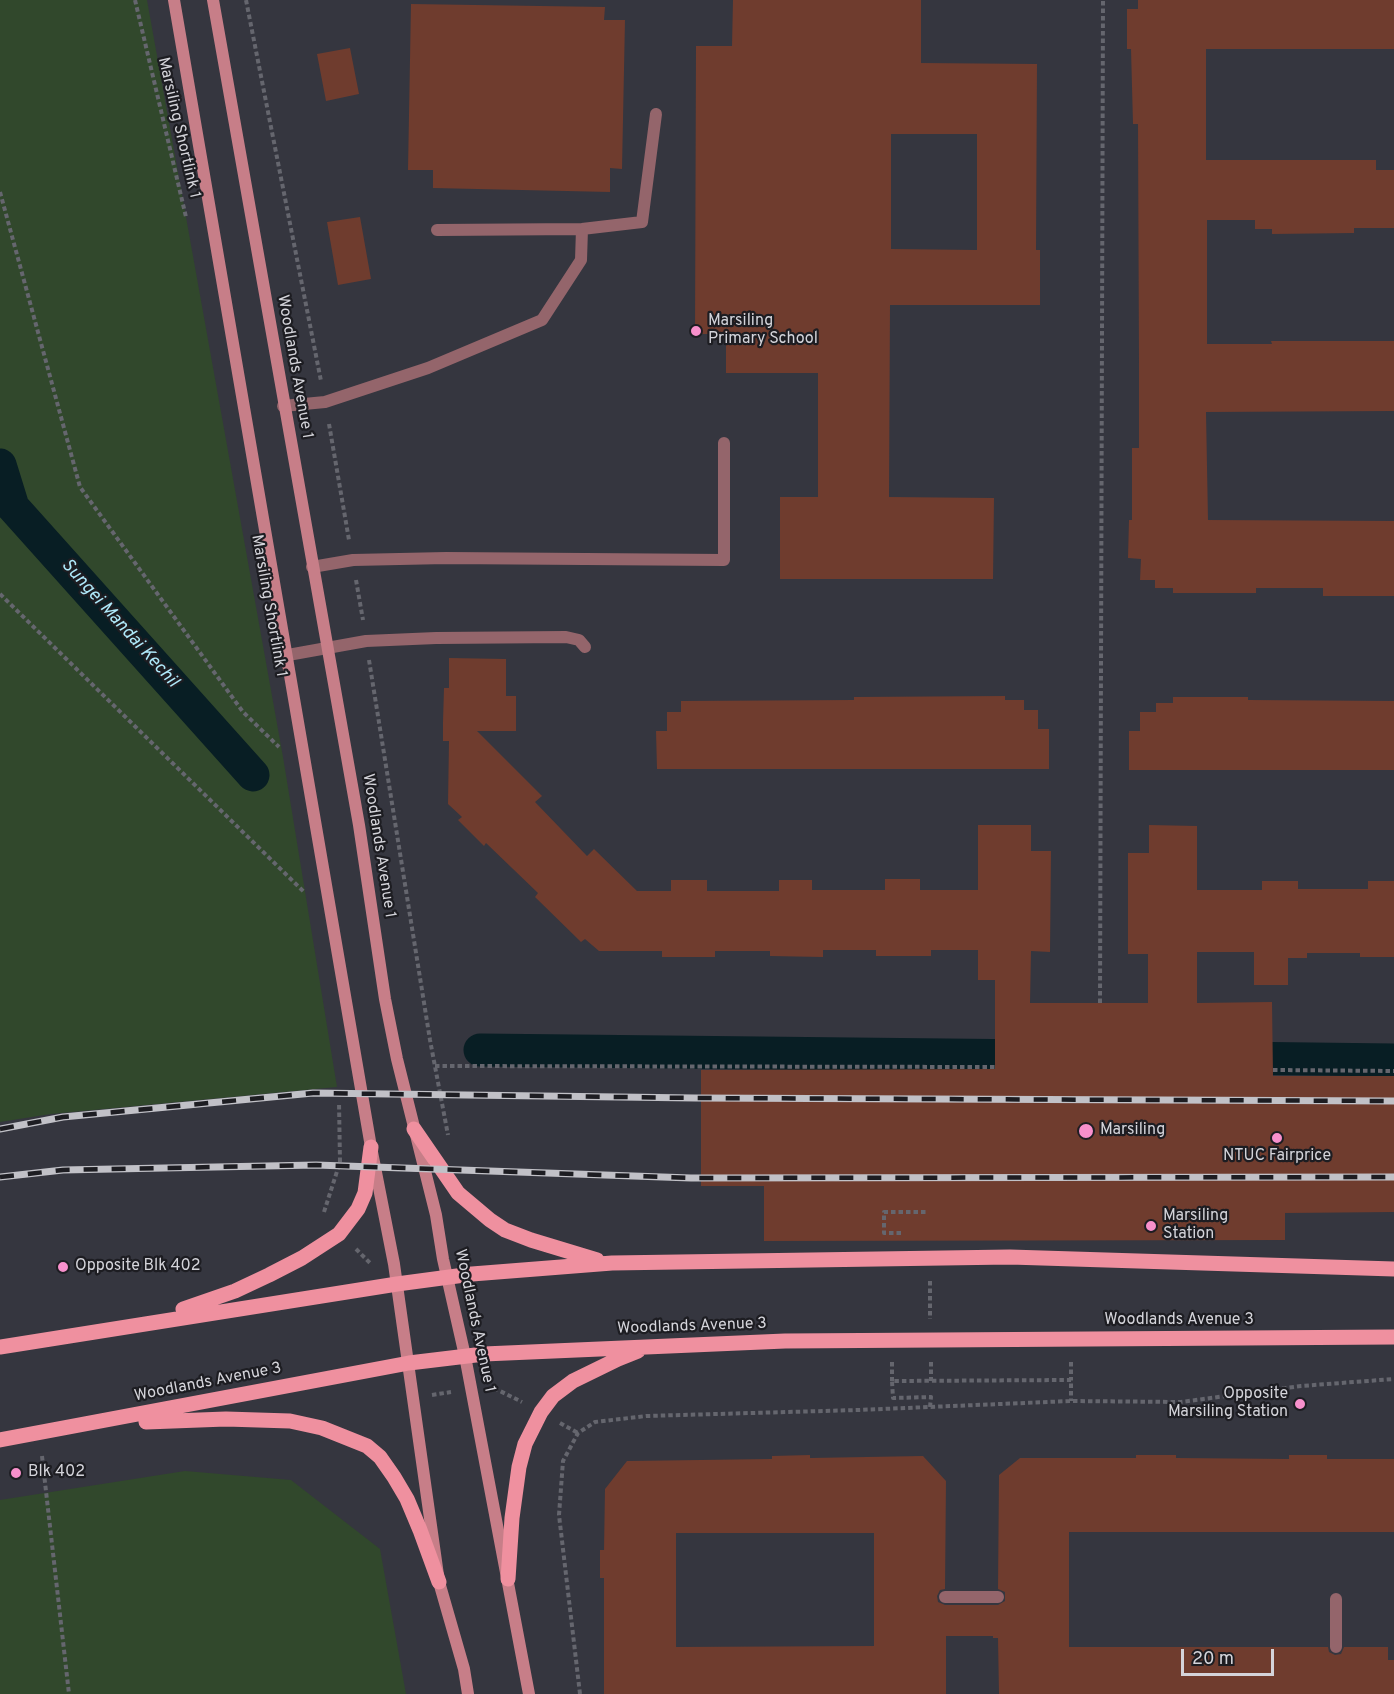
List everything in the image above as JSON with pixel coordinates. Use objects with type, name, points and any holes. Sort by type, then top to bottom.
[{"type":"main road","points":[[174,0],[371,1147],[397,1284],[439,1582]]},
{"type":"main road","name":"Woodlands Avenue 1","points":[[213,0],[283,406],[359,825],[385,999],[472,1389],[529,1694]]},
{"type":"main road","points":[[414,1129],[458,1192],[490,1220],[505,1230],[531,1240],[612,1263]]},
{"type":"main road","points":[[119,1327],[195,1306],[235,1291],[326,1243],[348,1225],[358,1209],[365,1192],[371,1147]]},
{"type":"main road","points":[[0,1347],[447,1277],[612,1263],[1010,1257],[1394,1269]]},
{"type":"main road","name":"Woodlands Avenue 3","points":[[0,1440],[409,1363],[556,1349],[785,1341],[1394,1338]]},
{"type":"main road","points":[[508,1579],[512,1518],[519,1467],[525,1444],[541,1412],[553,1396],[573,1381],[618,1359],[650,1347]]},
{"type":"main road","points":[[90,1424],[177,1420],[290,1421],[322,1428],[367,1446],[380,1457],[394,1477],[420,1530],[439,1582],[464,1669],[468,1694]]},
{"type":"lane","points":[[437,230],[582,229],[642,222],[656,114]]},
{"type":"lane","points":[[283,406],[325,402],[428,368],[542,320],[581,260],[582,229]]},
{"type":"lane","points":[[312,567],[353,560],[458,558],[724,560],[724,443]]},
{"type":"lane","points":[[288,655],[366,641],[436,638],[566,637],[579,640],[585,647]]},
{"type":"lane","points":[[945,1597],[998,1597]]},
{"type":"lane","points":[[1336,1599],[1336,1647]]},
{"type":"path","name":"Marsiling Shortlink 1","points":[[135,0],[188,222]]},
{"type":"path","points":[[246,0],[325,402],[449,1142]]},
{"type":"path","points":[[1100,1003],[1103,0]]},
{"type":"path","points":[[0,192],[80,487],[243,712],[286,754]]},
{"type":"path","points":[[0,594],[309,896]]},
{"type":"path","points":[[278,737],[280,748]]},
{"type":"path","points":[[303,881],[305,892]]},
{"type":"path","points":[[435,1066],[995,1066]]},
{"type":"path","points":[[1273,1070],[1394,1071]]},
{"type":"path","points":[[322,1219],[340,1162],[339,1099]]},
{"type":"path","points":[[907,1233],[884,1233],[884,1212],[928,1212]]},
{"type":"path","points":[[930,1278],[930,1324]]},
{"type":"path","points":[[931,1358],[931,1381]]},
{"type":"path","points":[[580,1694],[559,1515],[563,1461],[578,1433],[595,1422],[646,1416],[1071,1401],[1181,1402],[1301,1386],[1394,1379]]},
{"type":"path","points":[[893,1409],[892,1381],[1071,1380],[1071,1401]]},
{"type":"path","points":[[414,1397],[472,1389]]},
{"type":"path","points":[[893,1398],[931,1397],[930,1407]]},
{"type":"path","points":[[39,1434],[46,1477],[69,1694]]},
{"type":"green space","points":[[0,0],[147,0],[283,757],[337,1087],[51,1114],[0,1122]]},
{"type":"green space","points":[[185,1471],[291,1480],[380,1549],[406,1694],[0,1694],[0,1500]]},
{"type":"building","points":[[733,0],[921,0],[921,63],[1037,64],[1036,250],[1040,250],[1040,305],[890,305],[889,497],[994,498],[993,579],[780,579],[780,497],[818,497],[818,373],[726,373],[726,334],[695,334],[696,46],[732,46]],"holes":[[[891,134],[977,134],[977,250],[891,249]]]},
{"type":"building","points":[[1138,0],[1394,0],[1394,49],[1206,49],[1206,160],[1376,160],[1376,170],[1394,170],[1394,228],[1354,228],[1354,233],[1272,234],[1272,229],[1255,229],[1255,220],[1207,220],[1207,344],[1272,344],[1271,341],[1394,341],[1394,411],[1206,412],[1208,520],[1394,521],[1394,596],[1323,596],[1323,588],[1256,588],[1256,593],[1173,593],[1173,588],[1155,588],[1155,580],[1140,580],[1141,559],[1128,558],[1129,520],[1132,520],[1132,448],[1139,448],[1139,364],[1138,124],[1133,124],[1131,49],[1127,49],[1127,9],[1138,9]]},
{"type":"building","points":[[411,4],[605,7],[604,20],[625,20],[622,169],[610,168],[610,192],[433,188],[433,170],[408,170]]},
{"type":"building","points":[[350,48],[359,94],[326,101],[317,54]]},
{"type":"building","points":[[360,217],[371,279],[338,285],[327,222]]},
{"type":"building","points":[[449,658],[506,659],[506,696],[516,696],[516,731],[477,731],[542,796],[535,802],[587,856],[594,849],[637,891],[671,891],[671,880],[707,880],[707,891],[779,891],[779,880],[812,880],[812,890],[885,890],[885,879],[920,879],[920,890],[978,890],[978,825],[1031,825],[1031,851],[1051,851],[1050,952],[1031,951],[1030,1003],[1148,1003],[1148,954],[1128,954],[1128,853],[1149,853],[1149,825],[1197,826],[1197,890],[1262,890],[1262,881],[1298,881],[1298,889],[1368,889],[1368,881],[1394,881],[1394,957],[1360,957],[1360,953],[1307,953],[1307,958],[1288,958],[1288,985],[1254,985],[1254,952],[1197,952],[1197,1003],[1272,1002],[1273,1076],[1394,1076],[1394,1212],[1285,1213],[1285,1240],[764,1241],[764,1186],[701,1186],[701,1070],[995,1069],[995,980],[978,980],[978,950],[931,950],[931,956],[876,956],[876,950],[823,950],[823,957],[770,956],[770,951],[715,951],[715,957],[662,957],[662,951],[599,951],[585,939],[581,942],[535,897],[538,893],[486,843],[484,846],[458,820],[462,817],[448,804],[449,741],[443,741],[443,722],[444,688],[449,688]]},
{"type":"building","points":[[1005,696],[1005,700],[1024,700],[1024,710],[1038,710],[1038,729],[1049,729],[1049,769],[657,769],[656,731],[667,731],[667,712],[681,712],[681,701]]},
{"type":"building","points":[[1173,697],[1394,701],[1394,770],[1129,770],[1129,731],[1140,731],[1140,712],[1156,712],[1156,703],[1173,703]]},
{"type":"building","points":[[810,1455],[810,1458],[923,1456],[946,1481],[945,1589],[940,1590],[937,1596],[938,1602],[945,1605],[998,1605],[1005,1601],[1005,1592],[998,1589],[999,1475],[1020,1458],[1136,1458],[1136,1455],[1176,1455],[1176,1458],[1289,1459],[1289,1455],[1327,1455],[1327,1459],[1394,1459],[1394,1532],[1069,1532],[1069,1647],[1328,1647],[1329,1652],[1335,1655],[1341,1654],[1344,1647],[1388,1647],[1388,1660],[1394,1660],[1394,1694],[999,1694],[998,1638],[993,1638],[993,1636],[946,1636],[946,1694],[604,1694],[604,1578],[600,1578],[600,1550],[604,1550],[605,1489],[627,1461],[772,1459],[772,1456]],"holes":[[[676,1533],[874,1533],[874,1646],[676,1647]]]},
{"type":"waterway","name":"Sungei Mandai Kechil","points":[[0,465],[13,507],[253,775]]},
{"type":"waterway","points":[[480,1050],[1039,1056]]},
{"type":"waterway","points":[[1229,1058],[1394,1060]]},
{"type":"railway","points":[[0,1129],[63,1117],[313,1093],[695,1098],[1394,1101]]},
{"type":"railway","points":[[0,1177],[63,1170],[316,1165],[691,1178],[1394,1177]]},
{"type":"place","name":"Marsiling Primary School","points":[[696,331]]},
{"type":"place","name":"Marsiling","points":[[1086,1131]]},
{"type":"place","name":"NTUC Fairprice","points":[[1277,1138]]},
{"type":"place","name":"Marsiling Station","points":[[1151,1226]]},
{"type":"place","name":"Opposite Blk 402","points":[[63,1267]]},
{"type":"place","name":"Opposite Marsiling Station","points":[[1300,1404]]},
{"type":"place","name":"Blk 402","points":[[16,1473]]}]
